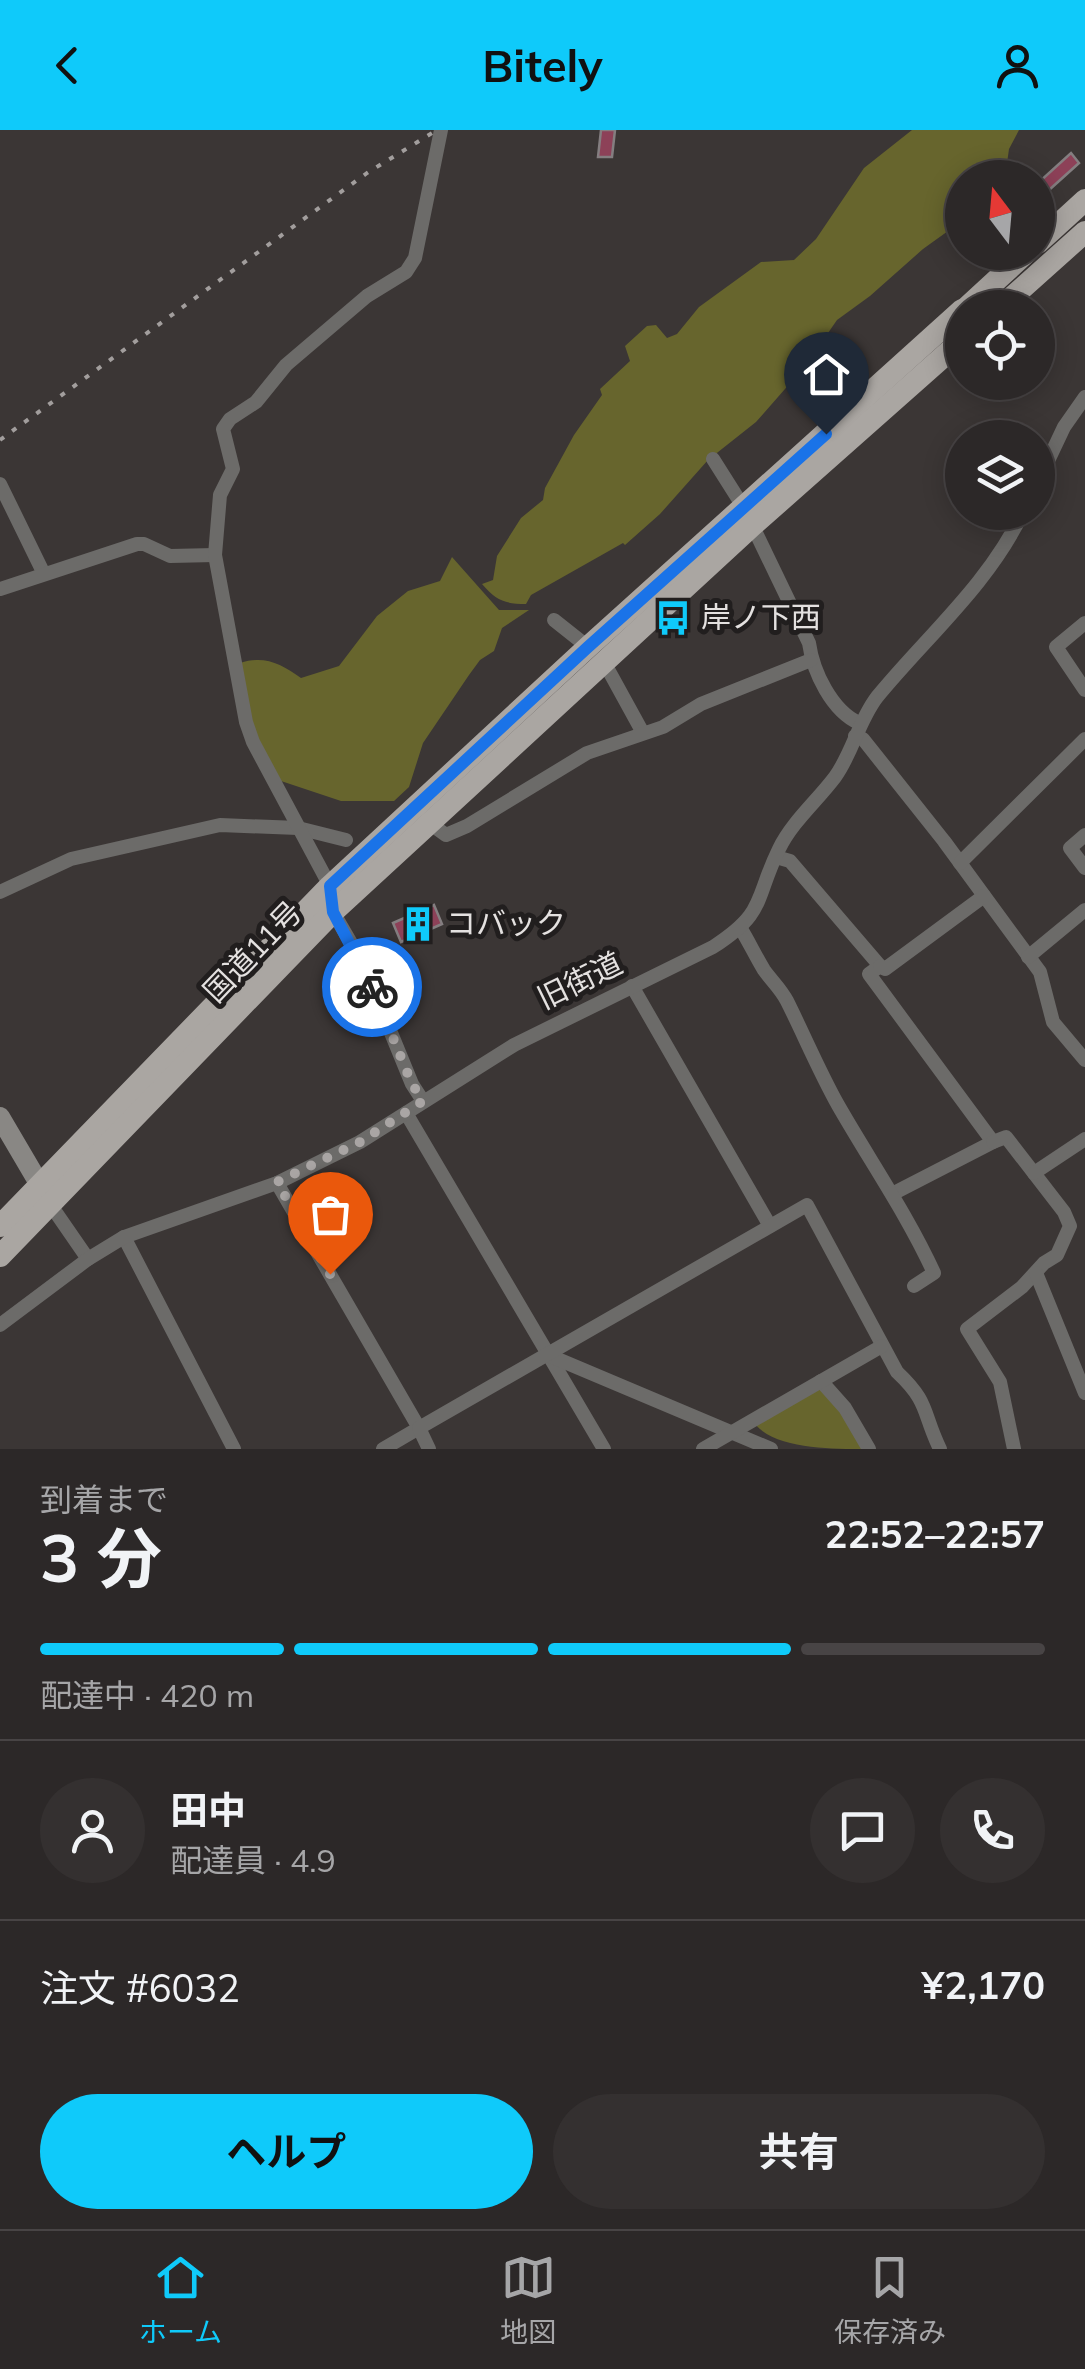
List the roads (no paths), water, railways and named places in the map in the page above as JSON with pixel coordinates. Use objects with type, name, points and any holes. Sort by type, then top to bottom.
[{"type":"highway","points":[[1055,227],[1085,200]]},
{"type":"highway","points":[[1020,290],[1085,232]]},
{"type":"highway","name":"国道11号","points":[[985,290],[1007,270]]},
{"type":"highway","name":"国道11号","points":[[0,1256],[46,1194],[330,886],[748,517],[945,327]]},
{"type":"highway","name":"国道11号","points":[[748,517],[945,354]]},
{"type":"highway","name":"国道11号","points":[[0,1226],[46,1194],[596,654]]},
{"type":"main road","points":[[0,1117],[46,1194]]},
{"type":"street","points":[[423,1101],[412,1084],[362,962],[333,912],[330,886],[253,742],[215,555],[217,507],[233,469],[222,429],[256,402],[286,365],[366,296],[406,272],[415,258],[441,130]]},
{"type":"street","points":[[1055,445],[1085,397]]},
{"type":"street","points":[[713,459],[748,517],[809,643],[826,690],[1040,972],[1053,1022],[1085,1060]]},
{"type":"street","points":[[0,484],[44,574]]},
{"type":"street","points":[[914,1286],[934,1273],[894,1193],[838,1104],[785,996],[765,972],[741,929],[756,910],[776,857],[836,776],[857,729],[877,698],[966,598],[1011,530]]},
{"type":"street","points":[[0,589],[136,544],[170,556],[215,555]]},
{"type":"street","points":[[554,620],[596,654],[643,733]]},
{"type":"street","points":[[1085,623],[1056,647],[1085,690]]},
{"type":"street","points":[[428,822],[446,835],[586,753],[682,718],[701,704],[812,660]]},
{"type":"street","points":[[960,863],[1085,738]]},
{"type":"street","points":[[0,892],[71,859],[220,825],[298,828],[346,840]]},
{"type":"street","points":[[1085,835],[1070,848],[1085,868]]},
{"type":"street","points":[[776,857],[790,861],[885,969],[984,896]]},
{"type":"street","points":[[1028,957],[1085,910]]},
{"type":"street","name":"旧街道","points":[[0,1325],[88,1258],[124,1238],[277,1182],[360,1142],[514,1045],[714,947],[741,929]]},
{"type":"street","points":[[880,966],[869,974],[993,1142]]},
{"type":"street","points":[[632,986],[770,1226]]},
{"type":"street","points":[[406,1113],[604,1449]]},
{"type":"street","points":[[894,1193],[1006,1137],[1064,1212],[1070,1226],[1057,1255],[967,1329],[1000,1382],[1014,1449]]},
{"type":"street","points":[[1034,1172],[1085,1139]]},
{"type":"street","points":[[277,1182],[429,1449]]},
{"type":"street","points":[[46,1194],[88,1258]]},
{"type":"street","points":[[383,1449],[807,1205],[897,1372],[927,1407],[931,1431],[940,1449]]},
{"type":"street","points":[[124,1238],[234,1449]]},
{"type":"street","points":[[1036,1273],[1085,1393]]},
{"type":"street","points":[[704,1449],[882,1346]]},
{"type":"street","points":[[548,1354],[772,1449]]},
{"type":"street","points":[[822,1382],[845,1408],[869,1449]]},
{"type":"railway","points":[[0,440],[367,173],[437,130]]},
{"type":"place","name":"岸ノ下西","points":[[673,618]]},
{"type":"place","name":"コバック","points":[[418,924]]}]
